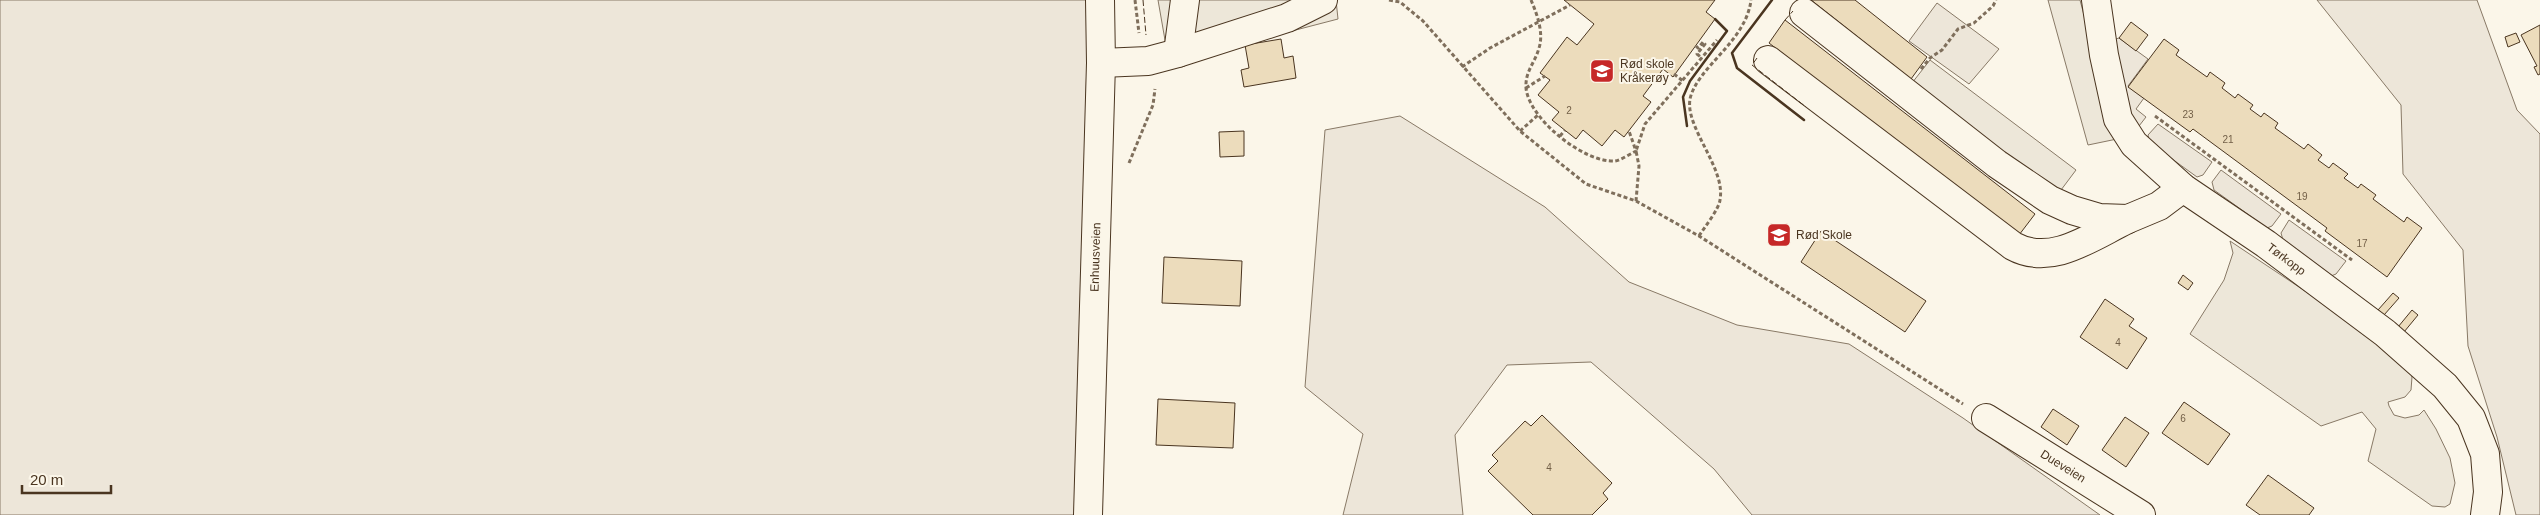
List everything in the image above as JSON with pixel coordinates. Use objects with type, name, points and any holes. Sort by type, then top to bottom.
[{"type":"street","name":"Enhuusveien","points":[[1088,515],[1101,63],[1100,0]]},
{"type":"street","points":[[1178,53],[1185,0]]},
{"type":"street","points":[[1101,63],[1148,61],[1178,53],[1288,18],[1323,0]]},
{"type":"street","name":"Tørkopp","points":[[2096,0],[2104,55],[2118,119],[2134,144],[2184,188],[2266,244],[2385,333],[2445,386],[2471,418],[2485,454],[2488,492],[2484,515]]},
{"type":"street","points":[[1804,13],[1997,164],[2050,200],[2099,218],[2128,219]]},
{"type":"street","points":[[1768,60],[2012,246],[2024,252],[2048,254],[2060,251],[2159,206],[2184,188]]},
{"type":"street","name":"Dueveien","points":[[1986,418],[2141,515]]},
{"type":"path","points":[[1135,0],[1140,39]]},
{"type":"path","points":[[1389,0],[1400,2],[1423,21],[1520,131],[1586,184],[1636,201],[1699,236],[1986,418]]},
{"type":"path","points":[[1531,0],[1539,20],[1539,48],[1527,70],[1526,89],[1544,124],[1590,156],[1616,161],[1636,151],[1645,124],[1718,40]]},
{"type":"path","points":[[1699,236],[1720,201],[1718,178],[1692,118],[1690,99],[1695,87],[1732,41],[1744,21],[1751,0]]},
{"type":"path","points":[[1903,91],[1930,58],[1942,50],[1958,29],[1974,23],[1994,6],[1996,0]]},
{"type":"path","points":[[1462,67],[1490,48],[1570,5]]},
{"type":"path","points":[[1696,46],[1698,48],[1703,42],[1705,44],[1697,54],[1702,58]]},
{"type":"path","points":[[1674,74],[1683,81]]},
{"type":"path","points":[[1526,89],[1545,76]]},
{"type":"path","points":[[1128,164],[1153,105],[1156,84]]},
{"type":"path","points":[[1520,131],[1538,115]]},
{"type":"path","points":[[2154,116],[2352,260]]},
{"type":"path","points":[[1560,136],[1565,130]]},
{"type":"path","points":[[1629,131],[1639,166],[1636,201]]},
{"type":"shaded area","points":[[0,0],[1088,0],[1078,515],[0,515]]},
{"type":"shaded area","points":[[1158,0],[1336,0],[1338,19],[1169,63]]},
{"type":"shaded area","points":[[2048,0],[2080,0],[2117,139],[2088,145]]},
{"type":"shaded area","points":[[2317,0],[2477,0],[2517,110],[2540,134],[2540,515],[2516,515],[2497,437],[2468,346],[2463,250],[2403,174],[2401,105]]},
{"type":"shaded area","points":[[1937,3],[1999,49],[1969,84],[1909,41]]},
{"type":"shaded area","points":[[2119,38],[2148,59],[2128,86],[2144,98],[2136,109],[2146,117],[2139,126],[2131,124],[2113,40]]},
{"type":"shaded area","points":[[1930,60],[2076,170],[2058,194],[1912,83]]},
{"type":"shaded area","points":[[1400,116],[1545,207],[1629,282],[1737,325],[1849,344],[1963,418],[2100,515],[1752,515],[1714,469],[1591,362],[1507,365],[1455,435],[1463,515],[1343,515],[1363,434],[1305,387],[1325,130]]},
{"type":"shaded area","points":[[2158,124],[2212,162],[2203,175],[2197,177],[2150,143],[2148,135]]},
{"type":"shaded area","points":[[2221,170],[2281,214],[2272,226],[2267,228],[2214,190],[2212,182]]},
{"type":"shaded area","points":[[2289,220],[2346,261],[2336,274],[2331,276],[2283,240],[2281,233]]},
{"type":"shaded area","points":[[2230,241],[2374,337],[2408,366],[2412,377],[2411,390],[2405,397],[2388,402],[2389,406],[2394,415],[2405,418],[2419,415],[2424,410],[2436,429],[2450,458],[2455,483],[2450,504],[2445,507],[2432,506],[2368,461],[2376,429],[2362,412],[2321,426],[2190,334],[2224,280],[2233,253]]},
{"type":"building","name":"Rød skole Kråkerøy","points":[[1564,0],[1715,0],[1706,12],[1715,19],[1673,77],[1663,69],[1643,96],[1651,102],[1624,137],[1615,130],[1602,146],[1583,130],[1576,139],[1552,120],[1559,112],[1538,95],[1550,80],[1540,73],[1567,37],[1577,45],[1594,24]]},
{"type":"building","points":[[1811,0],[1855,0],[1927,57],[1911,79]]},
{"type":"building","points":[[1785,20],[2035,214],[2019,235],[1769,43]]},
{"type":"building","points":[[2131,22],[2148,35],[2136,51],[2119,38]]},
{"type":"building","points":[[2540,25],[2540,74],[2538,75],[2534,67],[2537,66],[2521,35]]},
{"type":"building","points":[[2516,33],[2520,42],[2508,47],[2505,37]]},
{"type":"building","points":[[1281,39],[1284,58],[1293,56],[1296,78],[1244,87],[1241,70],[1249,68],[1245,45]]},
{"type":"building","points":[[2164,39],[2179,50],[2176,55],[2207,77],[2210,72],[2225,83],[2222,88],[2235,98],[2238,94],[2253,105],[2250,109],[2261,117],[2264,113],[2278,123],[2275,128],[2304,149],[2308,144],[2322,155],[2318,160],[2329,168],[2333,163],[2348,174],[2344,178],[2358,188],[2361,184],[2376,195],[2373,199],[2404,222],[2407,217],[2422,228],[2387,277],[2325,231],[2327,228],[2193,129],[2190,132],[2128,87]]},
{"type":"building","points":[[1244,131],[1244,156],[1220,157],[1219,132]]},
{"type":"building","points":[[1821,231],[1926,301],[1905,332],[1801,262]]},
{"type":"building","points":[[1164,257],[1242,261],[1240,306],[1162,303]]},
{"type":"building","points":[[2183,275],[2193,283],[2188,290],[2178,283]]},
{"type":"building","points":[[2393,293],[2399,298],[2384,315],[2378,310]]},
{"type":"building","points":[[2105,299],[2134,319],[2129,326],[2147,338],[2127,369],[2080,337]]},
{"type":"building","points":[[2412,310],[2418,315],[2404,332],[2398,327]]},
{"type":"building","points":[[1158,399],[1235,403],[1233,448],[1156,445]]},
{"type":"building","points":[[2184,402],[2230,434],[2208,465],[2162,433]]},
{"type":"building","points":[[2053,409],[2079,426],[2067,445],[2041,427]]},
{"type":"building","points":[[1542,415],[1612,483],[1603,493],[1608,499],[1592,515],[1533,515],[1488,471],[1498,461],[1492,455],[1525,421],[1531,426]]},
{"type":"building","points":[[2125,417],[2149,433],[2126,467],[2102,450]]},
{"type":"building","points":[[2268,475],[2314,508],[2309,515],[2260,515],[2246,505]]},
{"type":"fence","points":[[1143,0],[1146,35]]},
{"type":"fence","points":[[1785,20],[1793,11]]},
{"type":"fence","points":[[1757,58],[1752,65],[1806,107]]},
{"type":"wall","points":[[1772,0],[1732,53],[1737,68],[1804,120]]},
{"type":"wall","points":[[1687,126],[1683,97],[1690,81],[1727,31],[1715,19]]},
{"type":"place","name":"Rød skole Kråkerøy","points":[[1602,71]]},
{"type":"place","name":"Rød Skole","points":[[1779,235]]}]
